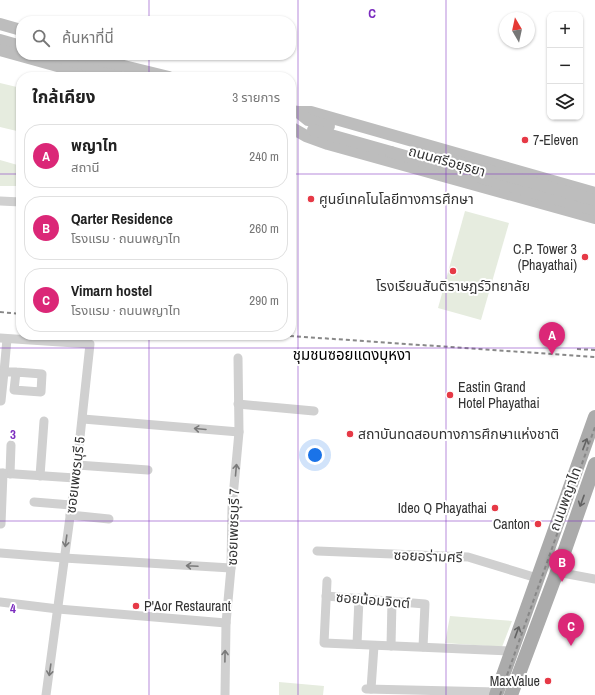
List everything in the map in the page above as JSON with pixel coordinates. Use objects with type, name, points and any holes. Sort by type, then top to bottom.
[{"type":"main road","points":[[0,24],[16,29]]},
{"type":"main road","points":[[0,33],[16,38]]},
{"type":"main road","points":[[0,40],[16,45]]},
{"type":"main road","points":[[0,50],[16,54]]},
{"type":"main road","points":[[36,60],[79,72]]},
{"type":"main road","points":[[69,60],[110,72]]},
{"type":"main road","points":[[98,60],[151,72]]},
{"type":"main road","points":[[121,60],[136,68]]},
{"type":"main road","name":"ถนนศรีอยุธยา","points":[[296,112],[311,112],[593,195]]},
{"type":"main road","name":"ถนนศรีอยุธยา","points":[[296,113],[308,120],[392,148],[595,210]]},
{"type":"main road","name":"ถนนศรีอยุธยา","points":[[296,128],[307,128],[593,195]]},
{"type":"main road","name":"ถนนศรีอยุธยา","points":[[296,130],[306,136],[328,144],[595,218]]},
{"type":"main road","points":[[576,213],[590,209],[593,204],[593,195]]},
{"type":"main road","name":"ถนนพญาไท","points":[[496,693],[595,417]]},
{"type":"main road","name":"ถนนพญาไท","points":[[511,695],[595,464]]},
{"type":"street","points":[[0,201],[16,202]]},
{"type":"street","points":[[1,401],[4,372],[3,338]]},
{"type":"street","name":"ซอยเพชรบุรี 5","points":[[3,338],[16,339]]},
{"type":"street","name":"ซอยเพชรบุรี 5","points":[[32,340],[90,344],[83,419],[46,695]]},
{"type":"street","name":"ซอยเพชรบุรี 7","points":[[225,695],[226,622],[231,568],[232,508],[239,432],[238,358]]},
{"type":"street","points":[[4,372],[16,372]]},
{"type":"street","points":[[238,404],[314,411]]},
{"type":"street","points":[[83,419],[239,432]]},
{"type":"street","points":[[40,476],[44,421]]},
{"type":"street","points":[[1,524],[4,473],[11,445]]},
{"type":"street","points":[[77,465],[148,470]]},
{"type":"street","points":[[4,473],[75,478]]},
{"type":"street","points":[[34,502],[109,519]]},
{"type":"street","name":"ซอยอร่ามศรี","points":[[317,551],[468,557],[537,578]]},
{"type":"street","points":[[0,553],[231,568]]},
{"type":"street","points":[[557,572],[595,579]]},
{"type":"street","points":[[327,581],[324,643],[510,651]]},
{"type":"street","name":"ซอยน้อมจิตต์","points":[[326,596],[425,604],[423,647]]},
{"type":"street","points":[[357,644],[359,598]]},
{"type":"street","points":[[391,646],[392,601]]},
{"type":"street","points":[[0,602],[58,609],[226,622]]},
{"type":"street","points":[[374,646],[369,689],[496,693]]},
{"type":"shaded area","points":[[0,83],[16,87],[16,131],[0,127]]},
{"type":"shaded area","points":[[0,160],[16,165],[16,186],[0,186]]},
{"type":"shaded area","points":[[465,211],[509,223],[481,320],[438,308]]},
{"type":"shaded area","points":[[450,616],[512,621],[502,647],[445,643]]},
{"type":"shaded area","points":[[279,682],[324,686],[323,695],[279,695]]},
{"type":"railway","points":[[0,312],[16,314]]},
{"type":"railway","points":[[296,336],[595,357]]},
{"type":"railway","points":[[577,349],[595,350]]},
{"type":"railway","points":[[500,695],[595,427]]},
{"type":"place","name":"7-Eleven","points":[[525,140]]},
{"type":"place","name":"ศูนย์เทคโนโลยีทางการศึกษา","points":[[311,199]]},
{"type":"place","name":"C.P. Tower 3 (Phayathai)","points":[[585,257]]},
{"type":"place","name":"โรงเรียนสันติราษฎร์วิทยาลัย","points":[[453,271]]},
{"type":"place","name":"พญาไท","points":[[552,355]]},
{"type":"place","name":"Eastin Grand Hotel Phayathai","points":[[450,395]]},
{"type":"place","name":"สถาบันทดสอบทางการศึกษาแห่งชาติ","points":[[350,434]]},
{"type":"place","name":"Ideo Q Phayathai","points":[[495,508]]},
{"type":"place","name":"Canton","points":[[538,524]]},
{"type":"place","name":"Qarter Residence","points":[[562,582]]},
{"type":"place","name":"P'Aor Restaurant","points":[[136,606]]},
{"type":"place","name":"Vimarn hostel","points":[[571,646]]},
{"type":"place","name":"MaxValue","points":[[548,681]]},
{"type":"district","name":"ชุมชนซอยแดงบุหงา","points":[[352,355]]}]
